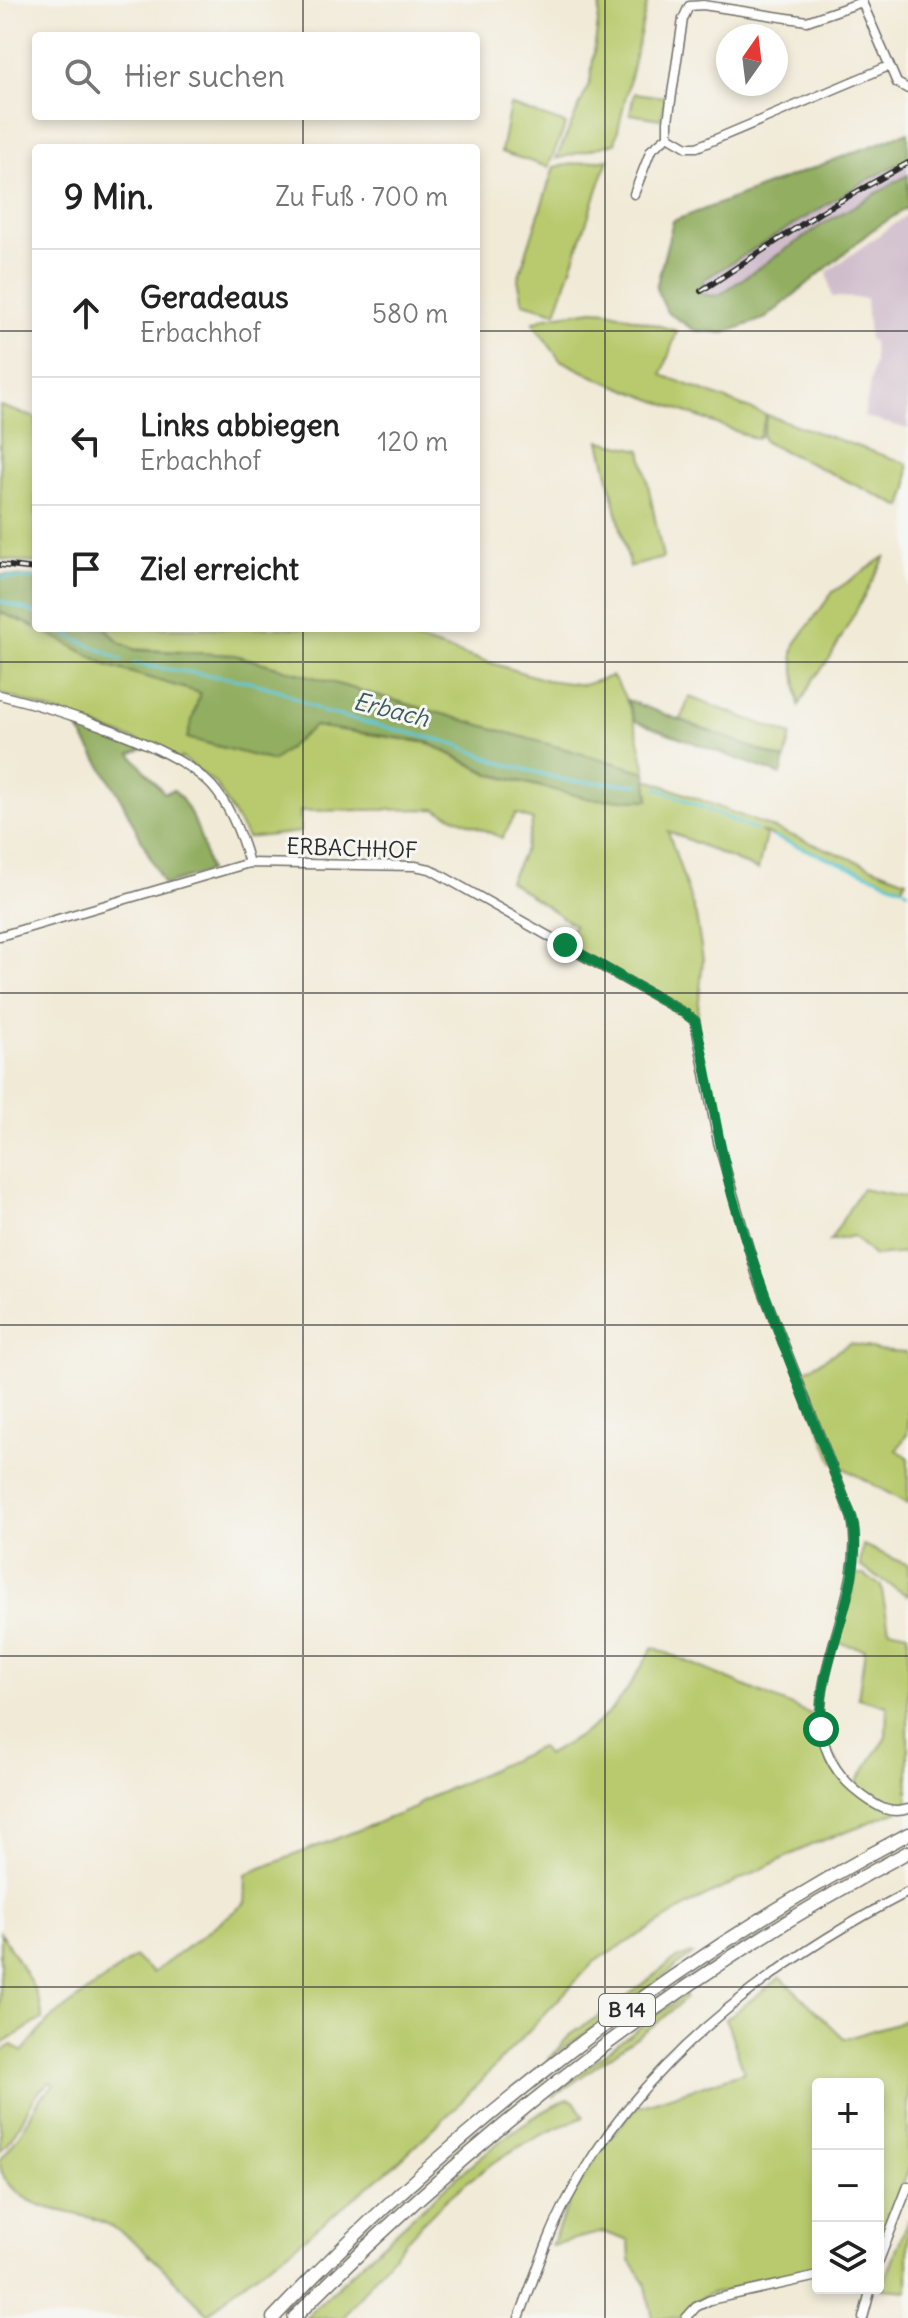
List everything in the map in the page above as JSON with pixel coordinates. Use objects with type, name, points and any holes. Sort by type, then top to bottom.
[{"type":"highway","name":"B 14","points":[[273,2318],[425,2172],[564,2057],[742,1932],[908,1834]]},
{"type":"highway","name":"B 14","points":[[294,2318],[439,2180],[576,2066],[735,1954],[908,1852]]},
{"type":"street","points":[[668,136],[687,7],[703,5],[807,21],[862,1],[897,83],[908,89]]},
{"type":"street","points":[[668,136],[687,147],[697,147],[889,66]]},
{"type":"street","points":[[634,194],[651,150],[668,136]]},
{"type":"street","points":[[0,695],[103,726],[179,762],[201,776],[222,799],[244,844],[249,863]]},
{"type":"street","name":"ERBACHHOF","points":[[0,936],[249,863],[415,866],[430,869],[695,1021],[718,1142],[743,1232],[756,1273],[847,1504],[855,1533],[853,1566],[822,1694],[820,1718],[825,1748],[833,1768],[852,1788],[885,1810],[908,1809]]},
{"type":"street","points":[[519,2318],[567,2200],[628,2105],[687,2045],[765,1980],[857,1919],[908,1892]]},
{"type":"street","points":[[884,2248],[908,2186]]},
{"type":"street","points":[[686,2318],[696,2307],[710,2300],[812,2277]]},
{"type":"street","points":[[863,2318],[869,2294]]},
{"type":"shaded area","points":[[908,159],[908,175],[823,224],[719,295],[711,297],[703,294],[701,287],[712,273]]},
{"type":"shaded area","points":[[908,214],[908,429],[864,417],[874,361],[866,298],[832,297],[827,272]]},
{"type":"green space","points":[[601,0],[648,0],[615,143],[556,159],[590,82]]},
{"type":"green space","points":[[634,93],[665,97],[661,119],[630,114]]},
{"type":"green space","points":[[510,105],[566,124],[548,167],[501,152]]},
{"type":"green space","points":[[908,132],[908,159],[862,183],[705,279],[701,287],[703,294],[719,295],[823,224],[908,175],[908,207],[871,231],[766,318],[724,333],[694,330],[667,312],[656,288],[673,221]]},
{"type":"green space","points":[[608,159],[556,312],[523,303],[518,279],[554,167]]},
{"type":"green space","points":[[593,310],[608,311],[677,331],[662,375],[766,415],[759,437],[756,439],[599,379],[560,360],[533,323],[546,317]]},
{"type":"green space","points":[[0,406],[32,417],[32,563],[0,559]]},
{"type":"green space","points":[[767,415],[908,464],[908,488],[902,507],[765,442],[762,436]]},
{"type":"green space","points":[[600,441],[641,450],[663,558],[630,567]]},
{"type":"green space","points":[[886,556],[830,658],[799,706],[793,654],[795,644],[833,592]]},
{"type":"green space","points":[[0,575],[32,578],[32,625],[0,612]]},
{"type":"green space","points":[[0,612],[32,626],[32,632],[45,632],[109,666],[200,693],[187,738],[273,761],[314,726],[427,743],[491,775],[591,799],[649,800],[647,779],[906,880],[902,887],[760,831],[766,835],[758,870],[668,831],[696,916],[703,960],[697,1020],[563,943],[574,925],[509,881],[525,849],[533,820],[516,814],[502,838],[436,809],[300,811],[300,832],[247,838],[216,784],[181,757],[179,761],[141,742],[0,693]]},
{"type":"green space","points":[[45,632],[109,632],[134,650],[235,655],[646,772],[649,800],[591,799],[491,774],[427,742],[314,726],[273,761],[187,738],[200,693],[109,666]]},
{"type":"green space","points":[[110,632],[391,632],[546,680],[584,685],[612,676],[630,710],[646,772],[235,655],[134,649],[119,642]]},
{"type":"green space","points":[[689,697],[791,735],[785,760],[681,720]]},
{"type":"green space","points":[[627,700],[785,760],[781,775],[635,721]]},
{"type":"green space","points":[[73,721],[102,729],[143,749],[131,754],[164,793],[174,790],[188,808],[201,838],[209,871],[164,885],[118,793]]},
{"type":"green space","points":[[861,1189],[908,1198],[908,1253],[874,1256],[853,1236],[830,1241]]},
{"type":"green space","points":[[850,1343],[905,1352],[908,1356],[908,1432],[897,1450],[908,1457],[908,1504],[833,1462],[799,1375]]},
{"type":"green space","points":[[863,1545],[908,1565],[908,1596],[860,1566]]},
{"type":"green space","points":[[857,1575],[864,1575],[881,1586],[889,1629],[908,1633],[908,1807],[811,1845],[696,1901],[594,1962],[456,2107],[396,2164],[291,2249],[235,2289],[209,2314],[125,2235],[100,2221],[35,2203],[12,2187],[4,2177],[0,2160],[41,2097],[54,2085],[51,2082],[39,2091],[13,2136],[0,2151],[0,2052],[12,2045],[22,2052],[49,2020],[135,1957],[153,1973],[245,1903],[246,1874],[415,1808],[420,1802],[540,1747],[546,1755],[567,1744],[610,1712],[631,1685],[653,1647],[820,1718],[823,1740],[853,1788],[886,1737],[887,1706],[858,1698],[865,1649],[838,1643]]},
{"type":"green space","points":[[0,1932],[33,1986],[42,2019],[0,2045]]},
{"type":"green space","points":[[693,1954],[548,2060],[569,2036],[622,2000],[624,2002],[623,1999],[671,1962]]},
{"type":"green space","points":[[781,1977],[845,2039],[908,2019],[908,2170],[884,2235],[884,2078],[812,2078],[812,2273],[710,2294],[690,2304],[682,2318],[653,2318],[645,2282],[630,2260],[629,2241],[603,2232],[551,2245],[571,2198],[605,2144],[636,2107],[744,2072],[726,2019]]},
{"type":"green space","points":[[685,1994],[686,1998],[658,2022],[553,2097],[567,2082]]},
{"type":"green space","points":[[568,2099],[574,2101],[584,2117],[509,2153],[448,2198],[394,2254],[343,2318],[306,2318],[389,2238],[485,2153],[533,2118]]},
{"type":"green space","points":[[908,2219],[908,2291],[884,2289]]},
{"type":"waterway","points":[[0,577],[32,579]]},
{"type":"waterway","name":"Erbach","points":[[0,601],[32,612]]},
{"type":"waterway","name":"Erbach","points":[[64,632],[122,660]]},
{"type":"waterway","name":"Erbach","points":[[134,664],[247,681],[281,691],[323,712],[452,743],[501,763],[569,781],[640,785]]},
{"type":"waterway","name":"Erbach","points":[[657,788],[755,830]]},
{"type":"waterway","name":"Erbach","points":[[774,837],[901,887]]},
{"type":"railway","points":[[701,291],[819,213],[908,163]]},
{"type":"railway","points":[[0,565],[32,569]]},
{"type":"route","points":[[565,945],[695,1021],[718,1142],[756,1273],[852,1518],[855,1533],[853,1566],[822,1694],[821,1729]]}]
